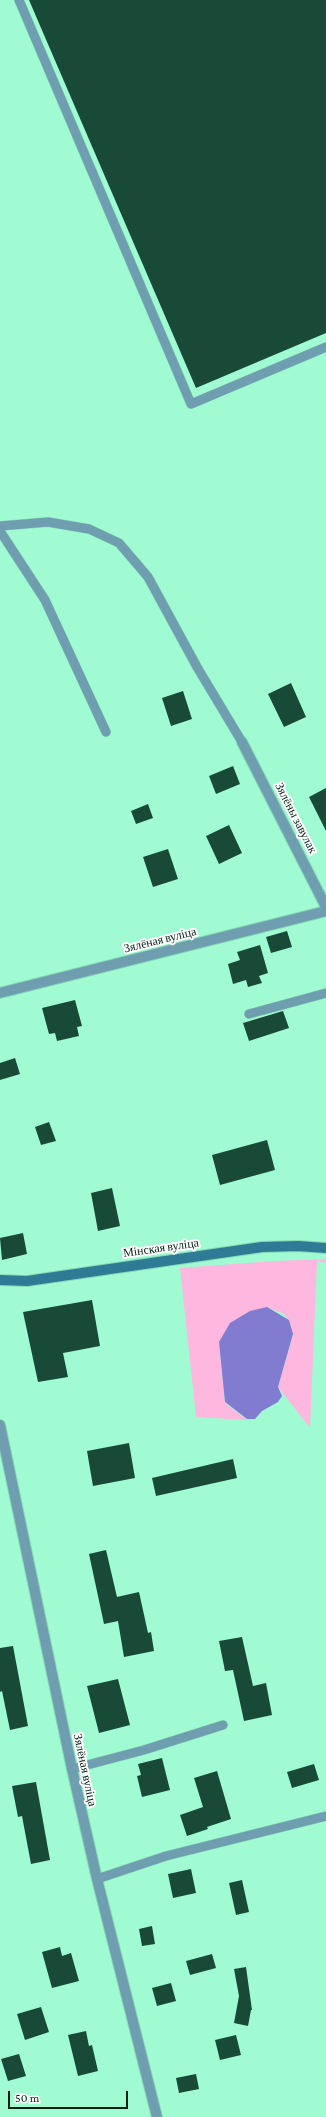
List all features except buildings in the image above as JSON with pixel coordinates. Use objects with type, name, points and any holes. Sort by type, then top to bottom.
[{"type":"street","name":"Зялёны завулак","points":[[242,742],[326,907]]},
{"type":"street","name":"Зялёная вуліца","points":[[0,993],[326,911]]},
{"type":"street","name":"Мінская вуліца","points":[[0,1280],[27,1281],[262,1247],[298,1246],[326,1248]]},
{"type":"street","name":"Зялёная вуліца","points":[[0,1425],[72,1769],[97,1879],[157,2117]]},
{"type":"lane","points":[[19,0],[191,404],[326,347]]},
{"type":"lane","points":[[0,526],[48,522],[88,529],[119,543],[148,577],[197,667],[242,742]]},
{"type":"lane","points":[[0,531],[45,600],[106,732]]},
{"type":"lane","points":[[248,1014],[326,993]]},
{"type":"lane","points":[[72,1769],[144,1750],[223,1725]]},
{"type":"lane","points":[[97,1879],[166,1856],[326,1816]]},
{"type":"shaded area","points":[[326,1259],[326,1263],[317,1261],[310,1428],[278,1387],[293,1335],[289,1320],[284,1314],[267,1307],[219,1343],[225,1403],[247,1420],[196,1417],[180,1268]]},
{"type":"shaded area","points":[[267,1307],[289,1320],[293,1334],[278,1387],[282,1396],[278,1402],[262,1411],[255,1419],[247,1419],[225,1402],[219,1342],[230,1323],[250,1311]]}]
